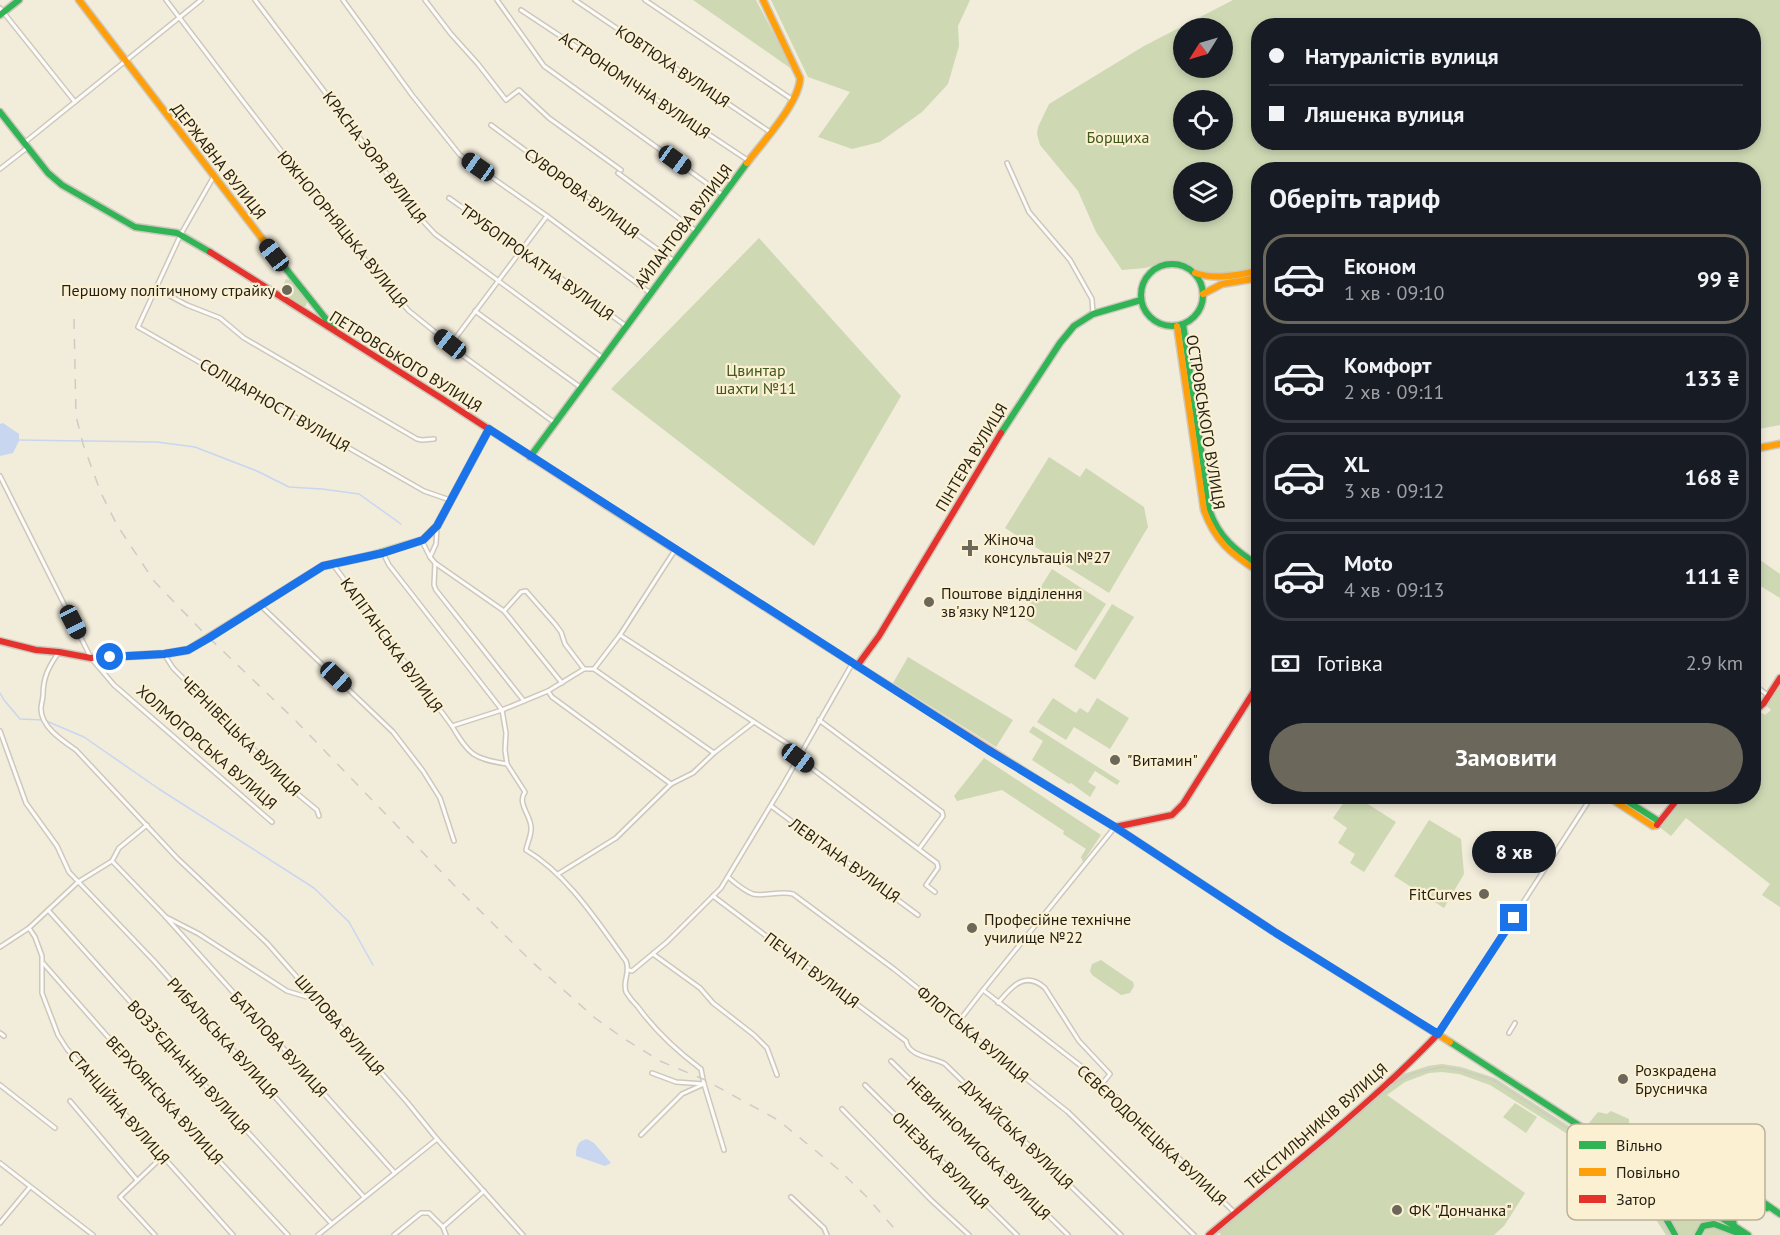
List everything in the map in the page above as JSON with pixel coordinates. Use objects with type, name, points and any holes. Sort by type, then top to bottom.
[{"type":"street","points":[[19,0],[1,12],[75,102]]},
{"type":"street","name":"ДЕРЖАВНА ВУЛИЦЯ","points":[[79,0],[338,334]]},
{"type":"street","name":"ЮЖНОГОРНЯЦЬКА ВУЛИЦЯ","points":[[166,0],[303,181],[409,311],[455,350],[555,423]]},
{"type":"street","points":[[0,169],[75,102],[201,0]]},
{"type":"street","name":"КРАСНА ЗОРЯ ВУЛИЦЯ","points":[[255,0],[435,234],[603,358]]},
{"type":"street","points":[[343,0],[412,95],[460,155],[650,293]]},
{"type":"street","points":[[425,0],[506,100],[519,90],[549,118],[696,231]]},
{"type":"street","points":[[497,0],[544,66],[723,195]]},
{"type":"street","name":"КОВТЮХА ВУЛИЦЯ","points":[[575,0],[770,132]]},
{"type":"street","points":[[645,0],[794,100],[800,86],[800,78],[763,0]]},
{"type":"street","name":"АСТРОНОМІЧНА ВУЛИЦЯ","points":[[521,10],[748,161]]},
{"type":"street","name":"АЙЛАНТОВА ВУЛИЦЯ","points":[[530,457],[794,100]]},
{"type":"street","name":"ПЕТРОВСЬКОГО ВУЛИЦЯ","points":[[0,112],[51,177],[58,182],[138,228],[181,234],[988,750],[1115,827],[1575,1124]]},
{"type":"street","name":"СУВОРОВА ВУЛИЦЯ","points":[[491,125],[674,261]]},
{"type":"street","points":[[1007,163],[1029,212],[1070,260],[1092,299],[1093,314]]},
{"type":"street","name":"СОЛІДАРНОСТІ ВУЛИЦЯ","points":[[214,176],[181,234],[138,327],[424,491],[450,500]]},
{"type":"street","name":"ТРУБОПРОКАТНА ВУЛИЦЯ","points":[[449,198],[626,326]]},
{"type":"street","points":[[450,344],[547,216]]},
{"type":"street","points":[[1193,272],[1201,285],[1203,294],[1199,310],[1190,321],[1180,325],[1165,325],[1155,321],[1147,314],[1141,300],[1143,283],[1147,276],[1162,265],[1182,265],[1203,277],[1251,272]]},
{"type":"street","points":[[1203,294],[1210,287],[1251,279]]},
{"type":"street","points":[[157,288],[187,305],[220,318],[244,338],[417,439],[434,439]]},
{"type":"street","name":"ПІНТЕРА ВУЛИЦЯ","points":[[855,665],[885,626],[1008,421],[1060,343],[1074,326],[1093,314],[1141,300]]},
{"type":"street","points":[[475,310],[580,387]]},
{"type":"street","name":"ОСТРОВСЬКОГО ВУЛИЦЯ","points":[[1180,325],[1210,512],[1215,527],[1231,546],[1251,560]]},
{"type":"street","points":[[0,641],[36,650],[91,658],[164,654],[188,650],[323,566],[383,553],[422,540],[431,534],[489,429]]},
{"type":"street","points":[[1761,448],[1780,444]]},
{"type":"street","name":"ХОЛМОГОРСЬКА ВУЛИЦЯ","points":[[0,476],[91,658],[114,685],[272,822]]},
{"type":"street","name":"ОСТРОВСЬКОГО ВУЛИЦЯ","points":[[1203,479],[1204,510],[1209,526],[1232,554],[1251,566]]},
{"type":"street","points":[[430,556],[436,544],[437,526]]},
{"type":"street","points":[[422,540],[435,563],[504,611],[562,683]]},
{"type":"street","points":[[594,669],[621,635],[675,550]]},
{"type":"street","points":[[383,553],[389,565],[502,710],[506,733],[507,764],[525,792],[522,796],[523,802],[532,828],[525,850],[558,874],[626,960],[627,993],[653,1028],[671,1046],[701,1069],[723,1150]]},
{"type":"street","name":"КАПІТАНСЬКА ВУЛИЦЯ","points":[[332,563],[470,752],[486,761],[507,764]]},
{"type":"street","points":[[435,563],[434,585],[436,590],[524,700]]},
{"type":"street","points":[[504,611],[521,592],[526,591],[561,632],[565,644],[584,669]]},
{"type":"street","points":[[260,604],[393,732],[423,771],[440,798],[454,841]]},
{"type":"street","points":[[621,635],[802,753]]},
{"type":"street","name":"ШИЛОВА ВУЛИЦЯ","points":[[59,652],[48,668],[44,681],[41,710],[51,730],[76,750],[177,858],[267,943],[407,1102],[436,1139],[523,1235]]},
{"type":"street","name":"ЧЕРНІВЕЦЬКА ВУЛИЦЯ","points":[[164,654],[173,668],[300,796],[317,810],[319,816]]},
{"type":"street","points":[[628,970],[632,971],[639,967],[667,942],[713,896],[728,877],[802,753],[819,720],[855,665]]},
{"type":"street","points":[[452,726],[502,710],[548,691],[584,669],[594,669],[714,753]]},
{"type":"street","points":[[1761,706],[1780,678]]},
{"type":"street","points":[[1761,690],[1769,696]]},
{"type":"street","points":[[548,691],[552,697],[671,784]]},
{"type":"street","points":[[959,1022],[1115,827],[1175,814],[1251,696]]},
{"type":"street","points":[[819,720],[942,812],[943,816],[919,849]]},
{"type":"street","points":[[558,874],[616,838],[671,784],[693,773],[714,753],[754,722]]},
{"type":"street","name":"РИБАЛЬСЬКА ВУЛИЦЯ","points":[[0,731],[26,803],[57,846],[69,873],[154,962],[364,1197]]},
{"type":"street","points":[[798,758],[919,849],[938,866],[926,885],[935,892]]},
{"type":"street","points":[[1438,1034],[1587,804]]},
{"type":"street","points":[[1619,804],[1653,826],[1658,825],[1674,804]]},
{"type":"street","points":[[1632,804],[1658,820],[1658,825]]},
{"type":"street","name":"ЛЕВІТАНА ВУЛИЦЯ","points":[[771,806],[918,915]]},
{"type":"street","points":[[0,947],[29,927],[78,882],[112,861],[119,848],[147,825]]},
{"type":"street","name":"БАТАЛОВА ВУЛИЦЯ","points":[[112,861],[164,915],[394,1172]]},
{"type":"street","name":"ФЛОТСЬКА ВУЛИЦЯ","points":[[728,877],[750,893],[793,894],[894,969],[959,1022],[975,1038],[1068,1112],[1194,1235]]},
{"type":"street","name":"ПЕЧАТІ ВУЛИЦЯ","points":[[713,896],[906,1041],[907,1045]]},
{"type":"street","name":"ВОЗЗ’ЄДНАННЯ ВУЛИЦЯ","points":[[48,910],[331,1223]]},
{"type":"street","name":"БАТАЛОВА ВУЛИЦЯ","points":[[164,915],[199,934],[286,991],[319,1000]]},
{"type":"street","name":"СТАНЦІЙНА ВУЛИЦЯ","points":[[29,927],[40,947],[43,963],[42,993],[58,1035],[67,1049],[233,1235]]},
{"type":"street","points":[[653,954],[700,988],[713,1003],[754,1035],[767,1048],[777,1075]]},
{"type":"street","name":"ВЕРХОЯНСЬКА ВУЛИЦЯ","points":[[43,963],[181,1120],[288,1235]]},
{"type":"street","points":[[998,1003],[1010,988],[1018,983],[1028,980],[1039,983],[1045,988],[1080,1041],[1110,1074],[1102,1084]]},
{"type":"street","name":"СЄВЄРОДОНЕЦЬКА ВУЛИЦЯ","points":[[983,990],[1102,1084],[1235,1213]]},
{"type":"street","points":[[1509,1033],[1515,1023]]},
{"type":"street","points":[[0,1033],[4,1036]]},
{"type":"street","name":"ТЕКСТИЛЬНИКІВ ВУЛИЦЯ","points":[[1209,1235],[1329,1134],[1414,1059],[1438,1034]]},
{"type":"street","name":"ДУНАЙСЬКА ВУЛИЦЯ","points":[[907,1045],[922,1056],[945,1064],[1120,1235]]},
{"type":"street","name":"НЕВИННОМИСЬКА ВУЛИЦЯ","points":[[891,1060],[1068,1235]]},
{"type":"street","points":[[652,1073],[676,1082],[704,1084]]},
{"type":"street","points":[[641,1135],[682,1094],[704,1084]]},
{"type":"street","points":[[0,1085],[55,1128]]},
{"type":"street","name":"ОНЕЗЬКА ВУЛИЦЯ","points":[[865,1085],[1017,1235]]},
{"type":"street","points":[[70,1101],[137,1180]]},
{"type":"street","points":[[842,1109],[969,1235]]},
{"type":"street","points":[[318,1235],[436,1139]]},
{"type":"street","points":[[155,1235],[120,1197],[162,1156]]},
{"type":"street","points":[[0,1163],[93,1235]]},
{"type":"street","points":[[0,1223],[30,1187]]},
{"type":"street","points":[[443,1227],[483,1191]]},
{"type":"street","points":[[791,1197],[824,1228],[827,1235]]},
{"type":"street","points":[[1765,1204],[1780,1214]]},
{"type":"street","points":[[1765,1207],[1780,1214]]},
{"type":"street","points":[[394,1235],[421,1213],[429,1213],[443,1227],[446,1235]]},
{"type":"street","points":[[1667,1220],[1675,1235]]},
{"type":"street","name":"ПЕТРОВСЬКОГО ВУЛИЦЯ","points":[[1724,1220],[1748,1235]]},
{"type":"street","points":[[1732,1220],[1734,1226]]},
{"type":"street","points":[[1698,1235],[1703,1226],[1710,1224],[1743,1235]]},
{"type":"green space","points":[[693,0],[756,0],[793,70]]},
{"type":"green space","points":[[771,0],[970,0],[958,26],[959,46],[948,84],[922,112],[880,142],[852,149],[818,137],[850,92],[808,77]]},
{"type":"green space","name":"Борщиха","points":[[1233,0],[1780,0],[1780,425],[1761,429],[1761,162],[1251,162],[1251,269],[1204,274],[1186,263],[1171,260],[1145,268],[1122,270],[1096,232],[1078,191],[1040,145],[1038,127],[1049,104],[1173,31],[1173,78],[1233,78],[1233,18],[1198,18]]},
{"type":"green space","name":"Цвинтар шахти №11","points":[[759,238],[901,396],[814,546],[611,389]]},
{"type":"green space","points":[[286,279],[290,280],[307,301],[306,306],[303,307],[287,297],[282,288]]},
{"type":"green space","points":[[1049,457],[1080,477],[1086,468],[1144,507],[1148,527],[1109,593],[1005,528]]},
{"type":"green space","points":[[1761,561],[1780,574],[1780,598],[1761,586]]},
{"type":"green space","points":[[1052,569],[1106,604],[1076,651],[1022,617]]},
{"type":"green space","points":[[1112,604],[1134,617],[1095,680],[1074,666]]},
{"type":"green space","points":[[908,657],[1013,720],[996,747],[893,683]]},
{"type":"green space","points":[[1780,678],[1780,907],[1762,895],[1770,884],[1686,818],[1671,836],[1657,825],[1674,804],[1761,804],[1761,712],[1765,715],[1771,710],[1764,703]]},
{"type":"green space","points":[[1053,698],[1076,713],[1080,708],[1088,713],[1097,698],[1129,718],[1110,749],[1074,727],[1066,740],[1037,722]]},
{"type":"green space","points":[[1033,726],[1120,781],[1117,785],[1095,771],[1088,782],[1096,787],[1090,797],[1071,783],[1069,784],[1032,760],[1043,741],[1029,732]]},
{"type":"green space","points":[[984,758],[1101,835],[1083,862],[1081,857],[1086,849],[1063,834],[1064,831],[1002,790],[957,801],[954,796]]},
{"type":"green space","points":[[1343,804],[1368,804],[1396,822],[1364,872],[1350,863],[1355,854],[1338,843],[1347,828],[1333,818]]},
{"type":"green space","points":[[1429,820],[1461,839],[1464,874],[1444,908],[1394,876]]},
{"type":"green space","points":[[1101,960],[1133,982],[1134,986],[1130,993],[1121,995],[1092,975],[1090,971],[1092,964]]},
{"type":"green space","points":[[1442,1064],[1461,1067],[1495,1078],[1567,1125],[1567,1134],[1490,1085],[1459,1074],[1429,1073],[1405,1082],[1387,1095],[1525,1193],[1504,1226],[1494,1235],[1221,1235],[1216,1229],[1397,1076]]},
{"type":"green space","points":[[1515,1103],[1537,1117],[1526,1133],[1503,1117]]},
{"type":"green space","points":[[1611,1111],[1629,1119],[1629,1124],[1589,1123],[1598,1112],[1607,1114]]},
{"type":"green space","points":[[1656,1220],[1711,1220],[1732,1235],[1666,1235]]},
{"type":"water","points":[[3,423],[19,434],[19,441],[13,453],[0,456],[0,424]]},
{"type":"water","points":[[587,1139],[594,1143],[611,1163],[605,1166],[576,1156],[578,1144]]},
{"type":"waterway","points":[[18,440],[157,442],[195,447],[257,471],[289,487],[359,494],[401,524]]},
{"type":"waterway","points":[[0,693],[20,719],[44,720],[84,737],[159,789],[314,888],[349,922],[373,965]]},
{"type":"tram line","points":[[1214,1235],[1391,1085],[1414,1073],[1442,1067],[1493,1080],[1567,1128]]},
{"type":"tram line","points":[[1662,1220],[1671,1235]]},
{"type":"railway","points":[[74,319],[76,416],[83,444],[101,493],[117,525],[154,581],[202,631],[295,720],[455,886],[531,961],[595,1018],[660,1061],[703,1079],[778,1120],[838,1169],[866,1196],[900,1235]]},
{"type":"traffic: fast","points":[[0,15],[19,0]]},
{"type":"traffic: fast","points":[[0,112],[48,173],[62,185],[135,227],[177,233],[210,252]]},
{"type":"traffic: fast","points":[[530,457],[747,163]]},
{"type":"traffic: fast","points":[[267,245],[334,329]]},
{"type":"traffic: fast","points":[[1172,264],[1184,266],[1194,273],[1201,283],[1203,295],[1201,307],[1194,317],[1184,324],[1172,326],[1160,324],[1150,317],[1143,307],[1141,295],[1143,283],[1150,273],[1160,266],[1172,264]]},
{"type":"traffic: fast","points":[[1001,433],[1060,343],[1074,326],[1093,314],[1141,300]]},
{"type":"traffic: fast","points":[[1183,324],[1210,512],[1223,536],[1251,560]]},
{"type":"traffic: fast","points":[[369,556],[423,540],[437,526],[489,429]]},
{"type":"traffic: fast","points":[[1632,804],[1657,820],[1657,825]]},
{"type":"traffic: fast","points":[[1450,1042],[1577,1124]]},
{"type":"traffic: fast","points":[[1765,1204],[1780,1214]]},
{"type":"traffic: fast","points":[[1667,1220],[1675,1235]]},
{"type":"traffic: fast","points":[[1725,1220],[1748,1235]]},
{"type":"traffic: fast","points":[[1733,1220],[1734,1226]]},
{"type":"traffic: fast","points":[[1698,1235],[1703,1226],[1714,1224],[1743,1235]]},
{"type":"traffic: slow","points":[[79,0],[267,245]]},
{"type":"traffic: slow","points":[[747,163],[794,99],[800,78],[763,0]]},
{"type":"traffic: slow","points":[[1195,273],[1219,276],[1251,272]]},
{"type":"traffic: slow","points":[[1203,294],[1222,284],[1251,279]]},
{"type":"traffic: slow","points":[[1177,326],[1204,510],[1213,530],[1225,546],[1251,566]]},
{"type":"traffic: slow","points":[[1761,448],[1780,444]]},
{"type":"traffic: slow","points":[[607,506],[829,648]]},
{"type":"traffic: slow","points":[[1041,782],[1450,1042]]},
{"type":"traffic: slow","points":[[1619,804],[1653,826],[1657,825]]},
{"type":"traffic: jam","points":[[210,252],[607,506]]},
{"type":"traffic: jam","points":[[857,666],[879,636],[1001,433]]},
{"type":"traffic: jam","points":[[0,641],[36,650],[91,658],[164,654],[188,650],[323,566],[369,556]]},
{"type":"traffic: jam","points":[[829,648],[1041,782]]},
{"type":"traffic: jam","points":[[1761,706],[1780,678]]},
{"type":"traffic: jam","points":[[1115,827],[1172,815],[1183,804],[1251,696]]},
{"type":"traffic: jam","points":[[1657,825],[1674,804]]},
{"type":"traffic: jam","points":[[1209,1235],[1355,1113],[1438,1034]]},
{"type":"place","name":"Першому політичному страйку","points":[[287,290]]},
{"type":"place","name":"Жіноча консультація №27","points":[[970,548]]},
{"type":"place","name":"Поштове відділення зв'язку №120","points":[[929,602]]},
{"type":"place","name":"\"Витамин\"","points":[[1115,760]]},
{"type":"place","name":"FitCurves","points":[[1484,894]]},
{"type":"place","name":"Професійне технічне училище №22","points":[[972,928]]},
{"type":"place","name":"Розкрадена Брусничка","points":[[1623,1079]]},
{"type":"place","name":"ФК \"Дончанка\"","points":[[1397,1210]]},
{"type":"route","points":[[110,657],[164,654],[188,650],[323,566],[383,553],[423,540],[437,526],[489,429],[988,750],[1115,827],[1276,933],[1438,1034],[1514,918]]}]
